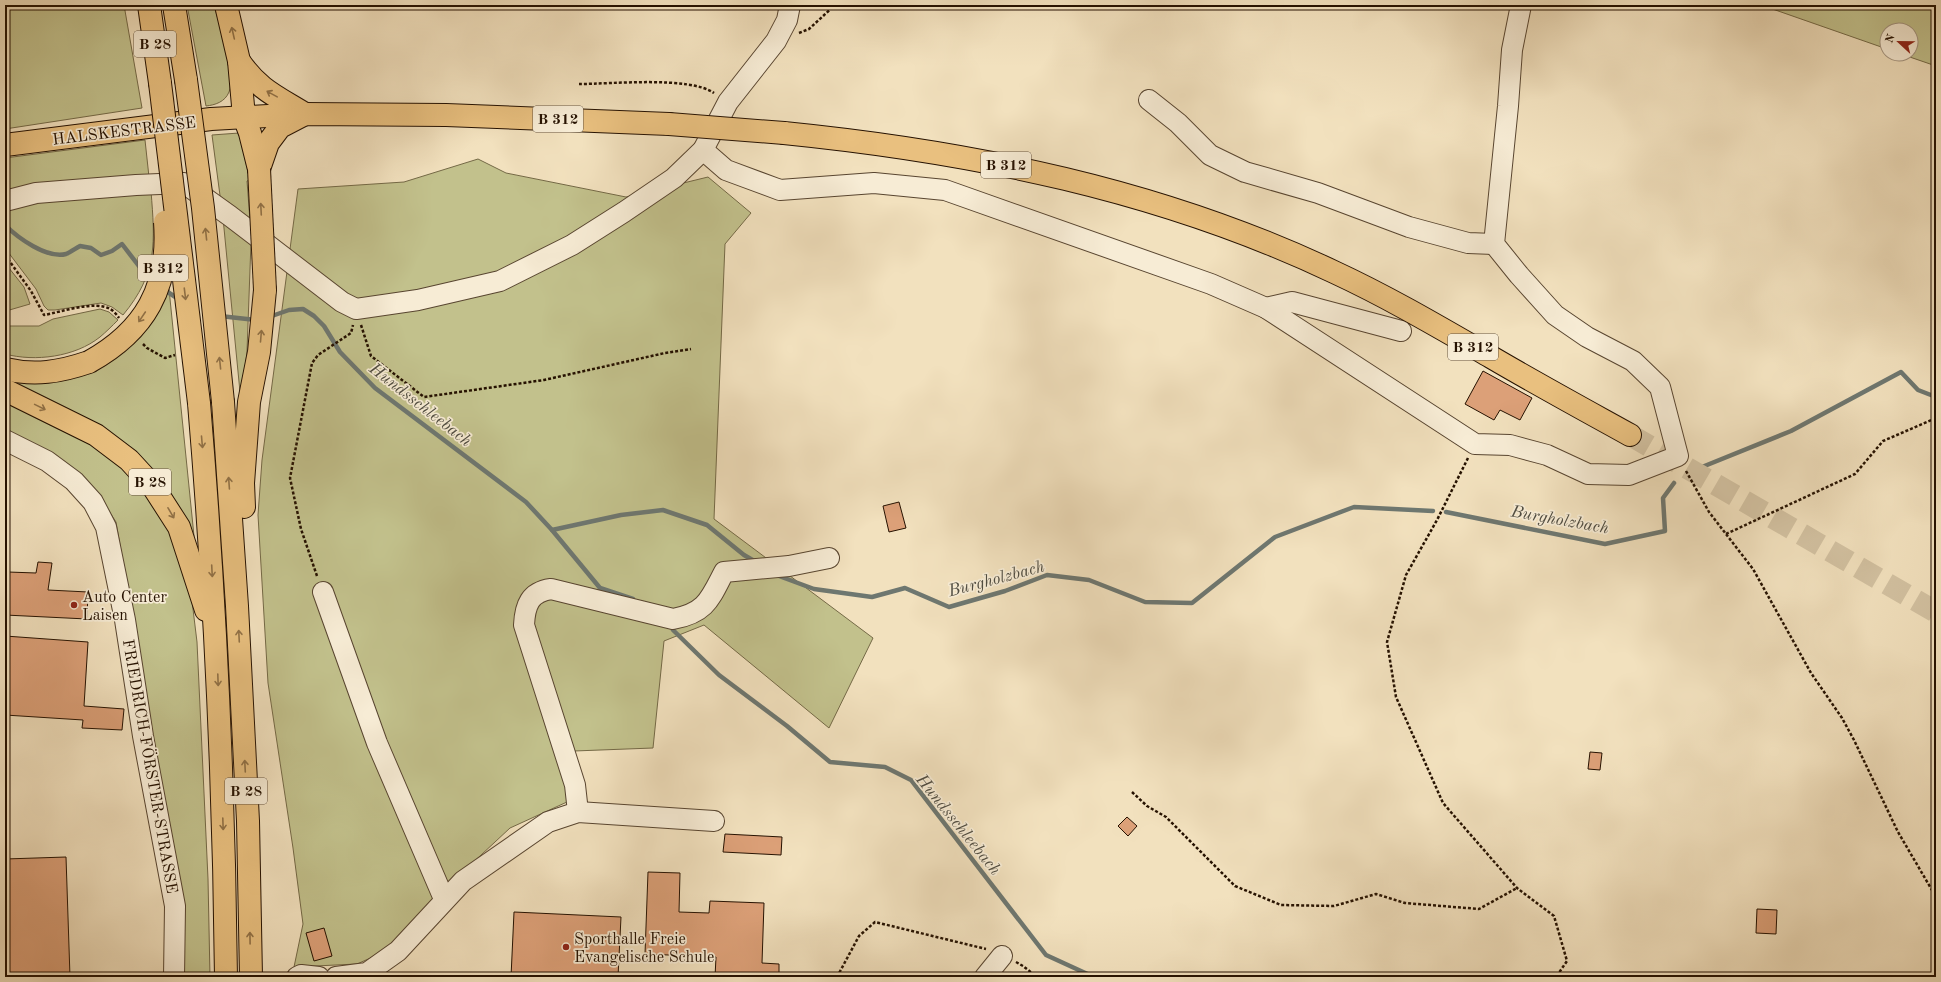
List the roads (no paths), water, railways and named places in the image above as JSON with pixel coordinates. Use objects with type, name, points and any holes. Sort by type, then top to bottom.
[{"type":"main road","name":"B 28","points":[[149,5],[199,403],[216,641],[225,878],[226,977]]},
{"type":"main road","name":"B 28","points":[[174,5],[186,80],[203,208],[224,402],[237,606],[248,821],[250,977]]},
{"type":"main road","name":"B 312","points":[[226,5],[239,61],[250,77],[263,90],[305,114]]},
{"type":"main road","name":"B 28","points":[[237,606],[245,550],[244,484],[249,402],[259,352],[265,290],[259,169],[250,133],[244,117],[239,61]]},
{"type":"main road","name":"B 312","points":[[259,169],[268,144],[280,128],[305,114]]},
{"type":"main road","name":"B 312","points":[[244,117],[305,114],[446,115],[669,124],[784,133],[909,148],[1036,171],[1102,187],[1210,221],[1297,255],[1378,293],[1630,435]]},
{"type":"main road","name":"HALSKESTRASSE","points":[[5,145],[211,119],[244,117]]},
{"type":"main road","name":"B 312","points":[[5,369],[32,373],[54,373],[89,362],[108,352],[125,338],[139,322],[150,305],[159,284],[164,261],[166,234],[162,178],[167,144]]},
{"type":"main road","name":"B 28","points":[[5,390],[96,435],[129,460],[152,485],[179,527],[216,641]]},
{"type":"street","points":[[5,201],[36,193],[136,184],[184,183],[230,216],[342,302],[356,309],[418,300],[500,281],[572,245],[674,178],[703,150],[728,102],[776,41],[787,20],[790,5]]},
{"type":"street","points":[[703,150],[726,170],[780,190],[874,183],[945,190],[1211,284],[1266,308],[1475,444],[1510,445],[1547,456],[1588,474],[1629,475],[1678,456],[1660,387],[1633,361],[1587,337],[1555,315],[1494,244],[1512,50],[1521,5]]},
{"type":"street","points":[[1149,100],[1178,123],[1210,155],[1245,172],[1318,193],[1409,227],[1468,243],[1494,244]]},
{"type":"street","points":[[1266,308],[1292,302],[1401,331]]},
{"type":"street","name":"FRIEDRICH-FÖRSTER-STRASSE","points":[[5,440],[47,461],[74,481],[93,502],[106,527],[125,620],[143,736],[175,906],[174,977]]},
{"type":"street","points":[[578,812],[575,785],[524,625],[525,613],[534,596],[541,590],[551,589],[673,619],[690,616],[704,606],[724,572],[789,566],[829,558]]},
{"type":"street","points":[[323,592],[377,743],[444,900]]},
{"type":"street","points":[[336,977],[367,973],[398,951],[462,881],[484,864],[522,842],[548,822],[578,812],[714,821]]},
{"type":"street","points":[[985,977],[1002,956]]},
{"type":"street","points":[[297,977],[300,975],[319,977]]},
{"type":"waterway","name":"Hundsschleebach","points":[[5,225],[17,236],[33,246],[58,255],[66,254],[80,246],[91,248],[101,255],[112,251],[122,244],[145,274],[153,280]]},
{"type":"waterway","name":"Hundsschleebach","points":[[163,289],[180,300]]},
{"type":"waterway","name":"Hundsschleebach","points":[[269,317],[289,310],[303,309],[314,316],[324,326],[340,352],[375,388],[526,502],[552,530],[600,588],[633,599]]},
{"type":"waterway","name":"Hundsschleebach","points":[[220,316],[256,320]]},
{"type":"waterway","name":"Burgholzbach","points":[[1702,467],[1791,431],[1901,372],[1918,390],[1936,397]]},
{"type":"waterway","name":"Burgholzbach","points":[[1446,512],[1605,544],[1665,531],[1663,498],[1674,483]]},
{"type":"waterway","name":"Burgholzbach","points":[[779,576],[814,589],[872,597],[905,588],[949,607],[1005,591],[1047,575],[1089,580],[1145,602],[1192,603],[1275,537],[1354,507],[1433,511]]},
{"type":"waterway","name":"Burgholzbach","points":[[552,530],[621,515],[663,510],[707,525],[744,555],[756,562]]},
{"type":"waterway","name":"Hundsschleebach","points":[[673,630],[719,675],[787,726],[830,762],[885,767],[911,780],[1046,955],[1094,977]]},
{"type":"tunnel","points":[[1630,435],[1936,612]]},
{"type":"place","name":"Auto Center Laisen","points":[[74,605]]},
{"type":"place","name":"Sporthalle Freie Evangelische Schule","points":[[566,947]]}]
